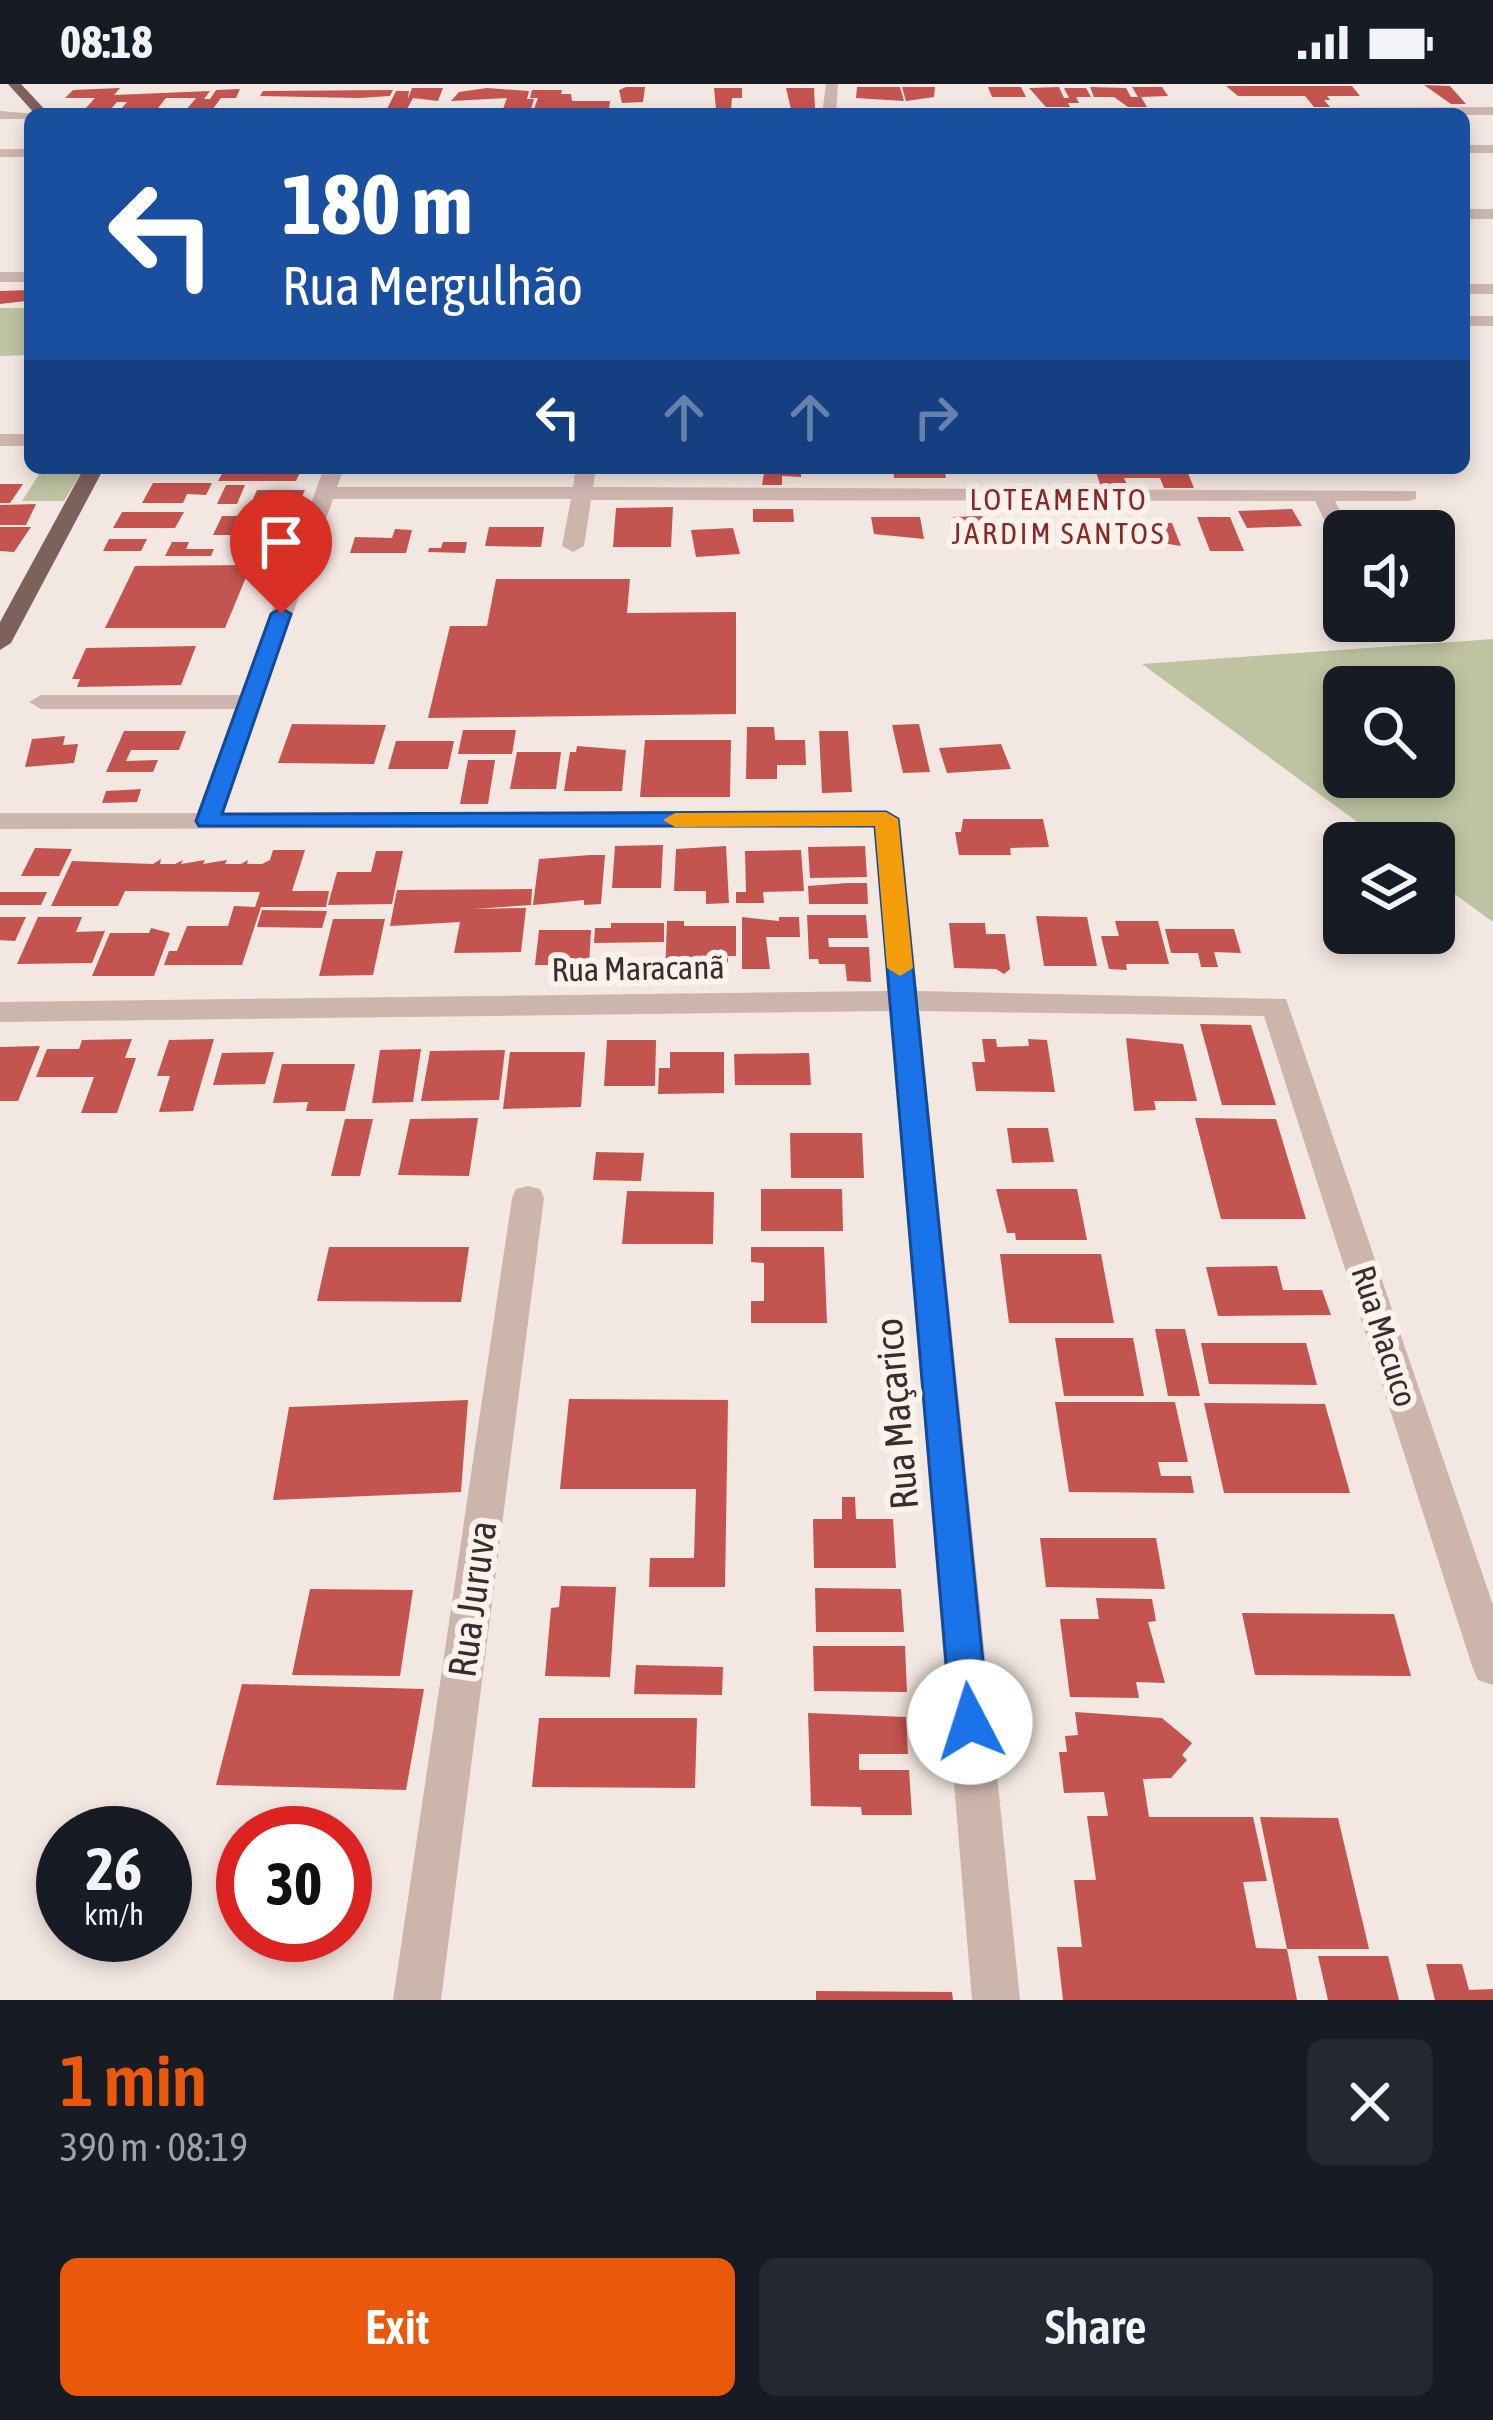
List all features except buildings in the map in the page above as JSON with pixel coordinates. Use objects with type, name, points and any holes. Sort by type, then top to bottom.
[{"type":"main road","points":[[14,84],[36,108]]},
{"type":"main road","points":[[0,643],[91,474]]},
{"type":"street","points":[[0,821],[208,821],[332,474]]},
{"type":"street","points":[[573,546],[585,474]]},
{"type":"street","points":[[829,474],[832,494]]},
{"type":"street","points":[[324,493],[1409,495]]},
{"type":"street","points":[[1322,495],[1329,510]]},
{"type":"street","points":[[41,702],[250,702]]},
{"type":"street","name":"Rua Maçarico","points":[[208,821],[886,819],[996,2000]]},
{"type":"street","name":"Rua Maracanã","points":[[0,1012],[903,1001],[1276,1006]]},
{"type":"street","name":"Rua Macuco","points":[[1276,1006],[1493,1666]]},
{"type":"street","name":"Rua Juruva","points":[[417,2000],[528,1198]]},
{"type":"green space","points":[[0,308],[24,308],[24,355],[0,356]]},
{"type":"green space","points":[[39,474],[80,474],[64,501],[22,501]]},
{"type":"green space","points":[[1493,639],[1493,922],[1455,894],[1455,822],[1357,822],[1325,798],[1455,798],[1455,666],[1323,666],[1323,797],[1142,664]]},
{"type":"slow traffic","points":[[675,820],[886,819],[900,968]]},
{"type":"district","name":"LOTEAMENTO JARDIM SANTOS","points":[[1059,516]]},
{"type":"route","points":[[281,614],[208,821],[886,819],[970,1722]]}]
